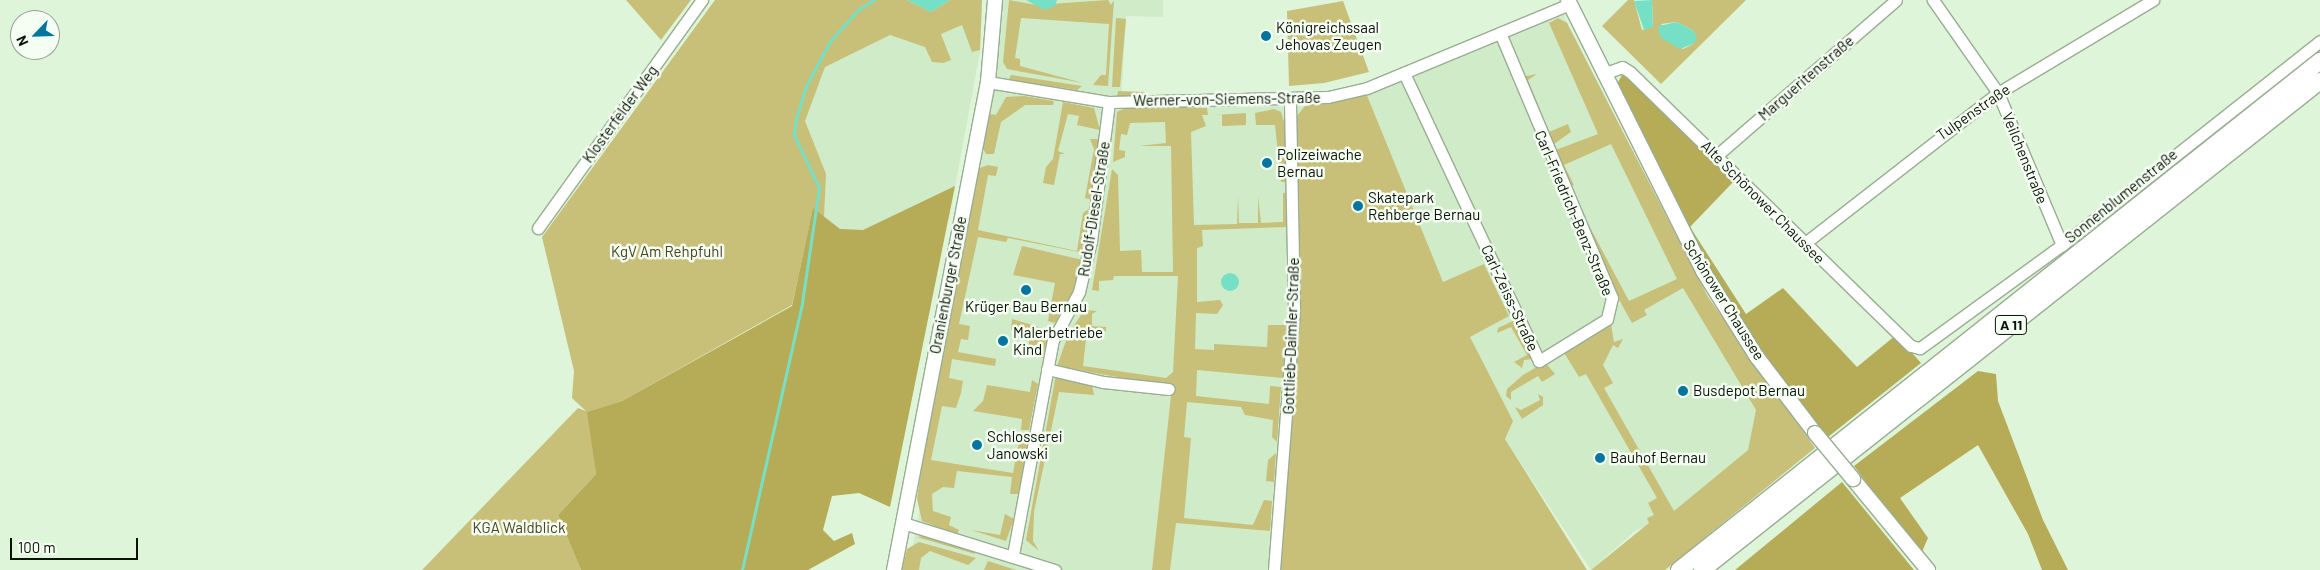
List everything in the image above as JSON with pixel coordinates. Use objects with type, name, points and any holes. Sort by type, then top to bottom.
[{"type":"highway","name":"A 11","points":[[1679,570],[2320,61]]},
{"type":"highway","name":"A 11","points":[[1702,570],[2320,81]]},
{"type":"main road","name":"Oranienburger Straße","points":[[894,570],[988,82],[995,0]]},
{"type":"main road","name":"Schönower Chaussee","points":[[1569,2],[1603,74],[1722,303],[1815,433],[1928,570]]},
{"type":"street","name":"Klosterfelder Weg","points":[[538,228],[702,0]]},
{"type":"street","name":"Margueritenstraße","points":[[1716,156],[1896,0]]},
{"type":"street","name":"Veilchenstraße","points":[[1933,0],[1998,93],[2062,245]]},
{"type":"street","name":"Tulpenstraße","points":[[1805,243],[1998,93],[2153,0]]},
{"type":"street","name":"Werner-von-Siemens-Straße","points":[[988,82],[1109,102],[1290,101],[1343,94],[1404,73],[1569,2]]},
{"type":"street","name":"Carl-Friedrich-Benz-Straße","points":[[1500,33],[1612,298],[1612,311],[1598,327],[1539,361]]},
{"type":"street","name":"Sonnenblumenstraße","points":[[1920,348],[2062,245],[2320,42]]},
{"type":"street","name":"Alte Schönower Chaussee","points":[[1603,74],[1622,68],[1630,72],[1911,346],[1920,348]]},
{"type":"street","name":"Carl-Zeiss-Straße","points":[[1404,73],[1539,361]]},
{"type":"street","name":"Gottlieb-Daimler-Straße","points":[[1274,570],[1294,311],[1290,101]]},
{"type":"street","name":"Rudolf-Diesel-Straße","points":[[1013,555],[1053,340],[1082,284],[1109,102]]},
{"type":"street","points":[[1047,369],[1103,382],[1169,389]]},
{"type":"street","points":[[903,523],[1013,555],[1055,570]]},
{"type":"shaded area","points":[[900,0],[982,9],[980,52],[949,219],[807,276],[819,188],[796,119],[817,64]]},
{"type":"shaded area","points":[[1003,0],[1163,0],[1163,17],[1126,16],[1121,107],[1305,106],[1297,125],[1298,324],[1281,570],[908,570],[967,265],[974,174],[997,67]]},
{"type":"shaded area","points":[[1562,12],[1686,259],[1728,330],[1785,408],[1748,450],[1666,518],[1635,531],[1591,570],[1505,439],[1366,93]]},
{"type":"shaded area","points":[[1623,73],[1736,179],[1690,227],[1746,314],[1783,288],[1857,367],[1896,335],[1921,363],[1828,437],[1767,363],[1700,257],[1615,88]]},
{"type":"shaded area","points":[[955,186],[890,507],[859,493],[832,496],[823,530],[834,541],[852,533],[855,544],[808,570],[581,570],[558,515],[596,474],[587,412],[622,401],[792,306],[813,208],[840,229],[863,230]]},
{"type":"shaded area","points":[[1978,371],[1996,374],[1998,401],[2043,520],[2068,570],[2042,570],[2028,534],[1978,445],[1900,498],[1928,538],[1921,554],[1854,466]]},
{"type":"shaded area","points":[[1842,482],[1914,570],[1735,570]]},
{"type":"green space","points":[[626,0],[691,0],[661,40]]},
{"type":"green space","name":"KgV Am Rehpfuhl","points":[[715,0],[907,0],[931,12],[950,0],[982,0],[980,50],[972,52],[962,25],[941,34],[951,60],[943,63],[932,62],[925,47],[890,35],[825,67],[805,121],[826,174],[824,217],[813,209],[792,305],[622,401],[588,412],[596,474],[558,515],[581,570],[422,570],[578,408],[586,411],[572,398],[574,371],[542,237]]},
{"type":"green space","points":[[1009,0],[1036,5],[1108,0],[1111,5],[1114,0],[1108,86],[1093,85],[1101,75],[1106,75],[1109,24],[1021,18],[1015,58],[1020,59],[1020,66],[1083,83],[1007,69],[1003,62]]},
{"type":"green space","points":[[1628,0],[1634,0],[1642,30],[1653,27],[1652,0],[1746,0],[1661,84],[1602,26]],"holes":[[[1677,22],[1694,31],[1693,44],[1683,49],[1661,24]]]},
{"type":"green space","points":[[1343,1],[1369,72],[1324,83],[1289,86],[1287,11]]},
{"type":"green space","points":[[1116,18],[1126,19],[1120,87],[1112,87]]},
{"type":"green space","points":[[1558,18],[1567,23],[1708,297],[1815,448],[1665,570],[1591,570],[1649,523],[1647,518],[1654,515],[1648,503],[1657,498],[1586,374],[1579,377],[1563,351],[1611,324],[1614,342],[1623,339],[1618,348],[1613,345],[1603,365],[1613,383],[1604,388],[1674,511],[1748,450],[1756,410],[1683,288],[1644,310],[1647,315],[1632,323],[1617,296],[1575,199],[1629,301],[1677,279],[1611,144],[1564,165],[1574,185],[1568,188],[1553,151],[1598,134],[1549,23]]},
{"type":"green space","points":[[1537,74],[1528,80],[1549,132],[1568,124],[1571,132],[1551,146],[1522,77]]},
{"type":"green space","points":[[1011,75],[1082,86],[1077,90],[1016,81],[1009,79]]},
{"type":"green space","points":[[1118,91],[1146,92],[1144,96],[1117,96]]},
{"type":"green space","points":[[1366,93],[1443,282],[1484,264],[1509,316],[1470,337],[1513,421],[1505,439],[1587,570],[1281,570],[1298,324],[1297,116],[1305,106]]},
{"type":"green space","points":[[1024,96],[1054,101],[1053,105],[1025,105],[1001,122],[994,154],[986,154],[981,145],[989,114],[996,115],[1006,97]]},
{"type":"green space","points":[[1063,102],[1094,108],[1100,130],[1077,125],[1079,116],[1068,114],[1058,151],[1065,154],[1060,154],[1054,185],[1043,183],[1046,167],[1053,159]]},
{"type":"green space","points":[[1129,106],[1207,108],[1208,115],[1202,115],[1206,126],[1191,132],[1194,225],[1237,224],[1238,196],[1239,223],[1258,223],[1258,196],[1261,223],[1283,222],[1283,193],[1286,193],[1287,227],[1202,230],[1203,246],[1197,248],[1197,302],[1220,300],[1223,305],[1217,314],[1196,313],[1195,349],[1214,350],[1214,344],[1267,347],[1268,325],[1286,325],[1284,378],[1197,370],[1196,396],[1269,404],[1270,386],[1281,387],[1277,442],[1272,437],[1273,420],[1245,415],[1241,407],[1187,402],[1184,437],[1191,438],[1184,518],[1253,525],[1264,500],[1272,501],[1270,531],[1176,523],[1170,570],[1152,570],[1172,387],[1057,366],[1067,338],[1086,339],[1083,366],[1166,378],[1173,372],[1178,276],[1114,276],[1113,280],[1099,281],[1099,291],[1092,290],[1112,169],[1118,175],[1120,251],[1141,250],[1142,272],[1173,272],[1171,146],[1139,146],[1166,143],[1165,122],[1130,123],[1127,135],[1121,134],[1119,150],[1125,151],[1125,157],[1113,162],[1117,112]]},
{"type":"green space","points":[[1274,109],[1281,112],[1285,125],[1287,182],[1281,182],[1275,125],[1256,125],[1255,113]]},
{"type":"green space","points":[[1246,113],[1246,125],[1222,126],[1222,115],[1216,115]]},
{"type":"green space","points":[[1090,139],[1100,139],[1093,200],[1085,198],[1094,149]]},
{"type":"green space","points":[[988,165],[998,167],[996,176],[988,175],[978,230],[1077,251],[1083,213],[1090,208],[1084,251],[1079,252],[1008,238],[1006,242],[978,237],[959,324],[970,326],[968,340],[961,339],[958,352],[996,359],[995,366],[952,359],[949,378],[963,381],[961,393],[956,408],[942,406],[931,460],[1013,473],[1019,441],[1028,443],[1018,494],[1010,494],[1012,477],[957,471],[954,488],[943,487],[932,494],[933,511],[951,517],[949,525],[959,530],[957,535],[922,521],[917,499],[931,394],[977,169]]},
{"type":"green space","points":[[1022,246],[1083,260],[1074,290],[1055,323],[1048,321],[1055,283],[1013,275]]},
{"type":"green space","points":[[1084,310],[1097,311],[1092,314],[1092,326],[1106,327],[1106,331],[1072,329]]},
{"type":"green space","points":[[1012,319],[1049,330],[1043,358],[1028,356],[1030,329],[1011,330]]},
{"type":"green space","points":[[1515,320],[1532,359],[1524,360],[1522,368],[1514,362],[1527,355],[1511,327],[1497,333],[1498,328]]},
{"type":"green space","points":[[1545,362],[1555,374],[1542,382],[1538,376],[1511,392],[1511,400],[1506,396],[1507,389],[1523,375]]},
{"type":"green space","points":[[1056,374],[1092,384],[1094,395],[1059,392],[1034,512],[1033,541],[1039,551],[1026,540]]},
{"type":"green space","points":[[1032,380],[1038,384],[1029,430],[1021,430],[1022,419],[973,411],[983,401],[987,385],[1030,392]]},
{"type":"green space","points":[[1538,394],[1543,397],[1543,405],[1522,419],[1515,407],[1521,410],[1540,400]]},
{"type":"green space","points":[[1276,453],[1274,482],[1266,481],[1268,460]]},
{"type":"green space","points":[[1005,514],[1014,519],[1006,541],[971,530],[1000,535]]},
{"type":"green space","points":[[929,535],[972,548],[975,554],[917,537]]},
{"type":"green space","points":[[919,542],[976,558],[968,565],[930,551],[921,558],[919,570],[902,570],[907,549]]},
{"type":"green space","points":[[988,561],[1016,570],[984,570]]},
{"type":"water","points":[[907,0],[950,0],[931,12]]},
{"type":"water","points":[[1026,0],[1057,0],[1055,6],[1044,10]]},
{"type":"water","points":[[1652,0],[1653,27],[1644,30],[1634,1]]},
{"type":"water","points":[[1677,22],[1694,31],[1697,39],[1693,44],[1680,49],[1660,37],[1658,26]]},
{"type":"water","points":[[1230,273],[1236,276],[1239,282],[1236,288],[1230,291],[1224,288],[1221,282],[1224,276]]},
{"type":"waterway","points":[[742,570],[802,303],[819,188],[794,135],[796,119],[806,86],[831,40],[859,9],[874,0]]},
{"type":"place","name":"Königreichssaal Jehovas Zeugen","points":[[1266,36]]},
{"type":"place","name":"Polizeiwache Bernau","points":[[1267,163]]},
{"type":"place","name":"Skatepark Rehberge Bernau","points":[[1358,206]]},
{"type":"place","name":"Krüger Bau Bernau","points":[[1026,290]]},
{"type":"place","name":"Malerbetriebe Kind","points":[[1003,341]]},
{"type":"place","name":"Busdepot Bernau","points":[[1683,391]]},
{"type":"place","name":"Schlosserei Janowski","points":[[977,445]]},
{"type":"place","name":"Bauhof Bernau","points":[[1600,458]]},
{"type":"park label","name":"KGA Waldblick","points":[[519,528]]}]
